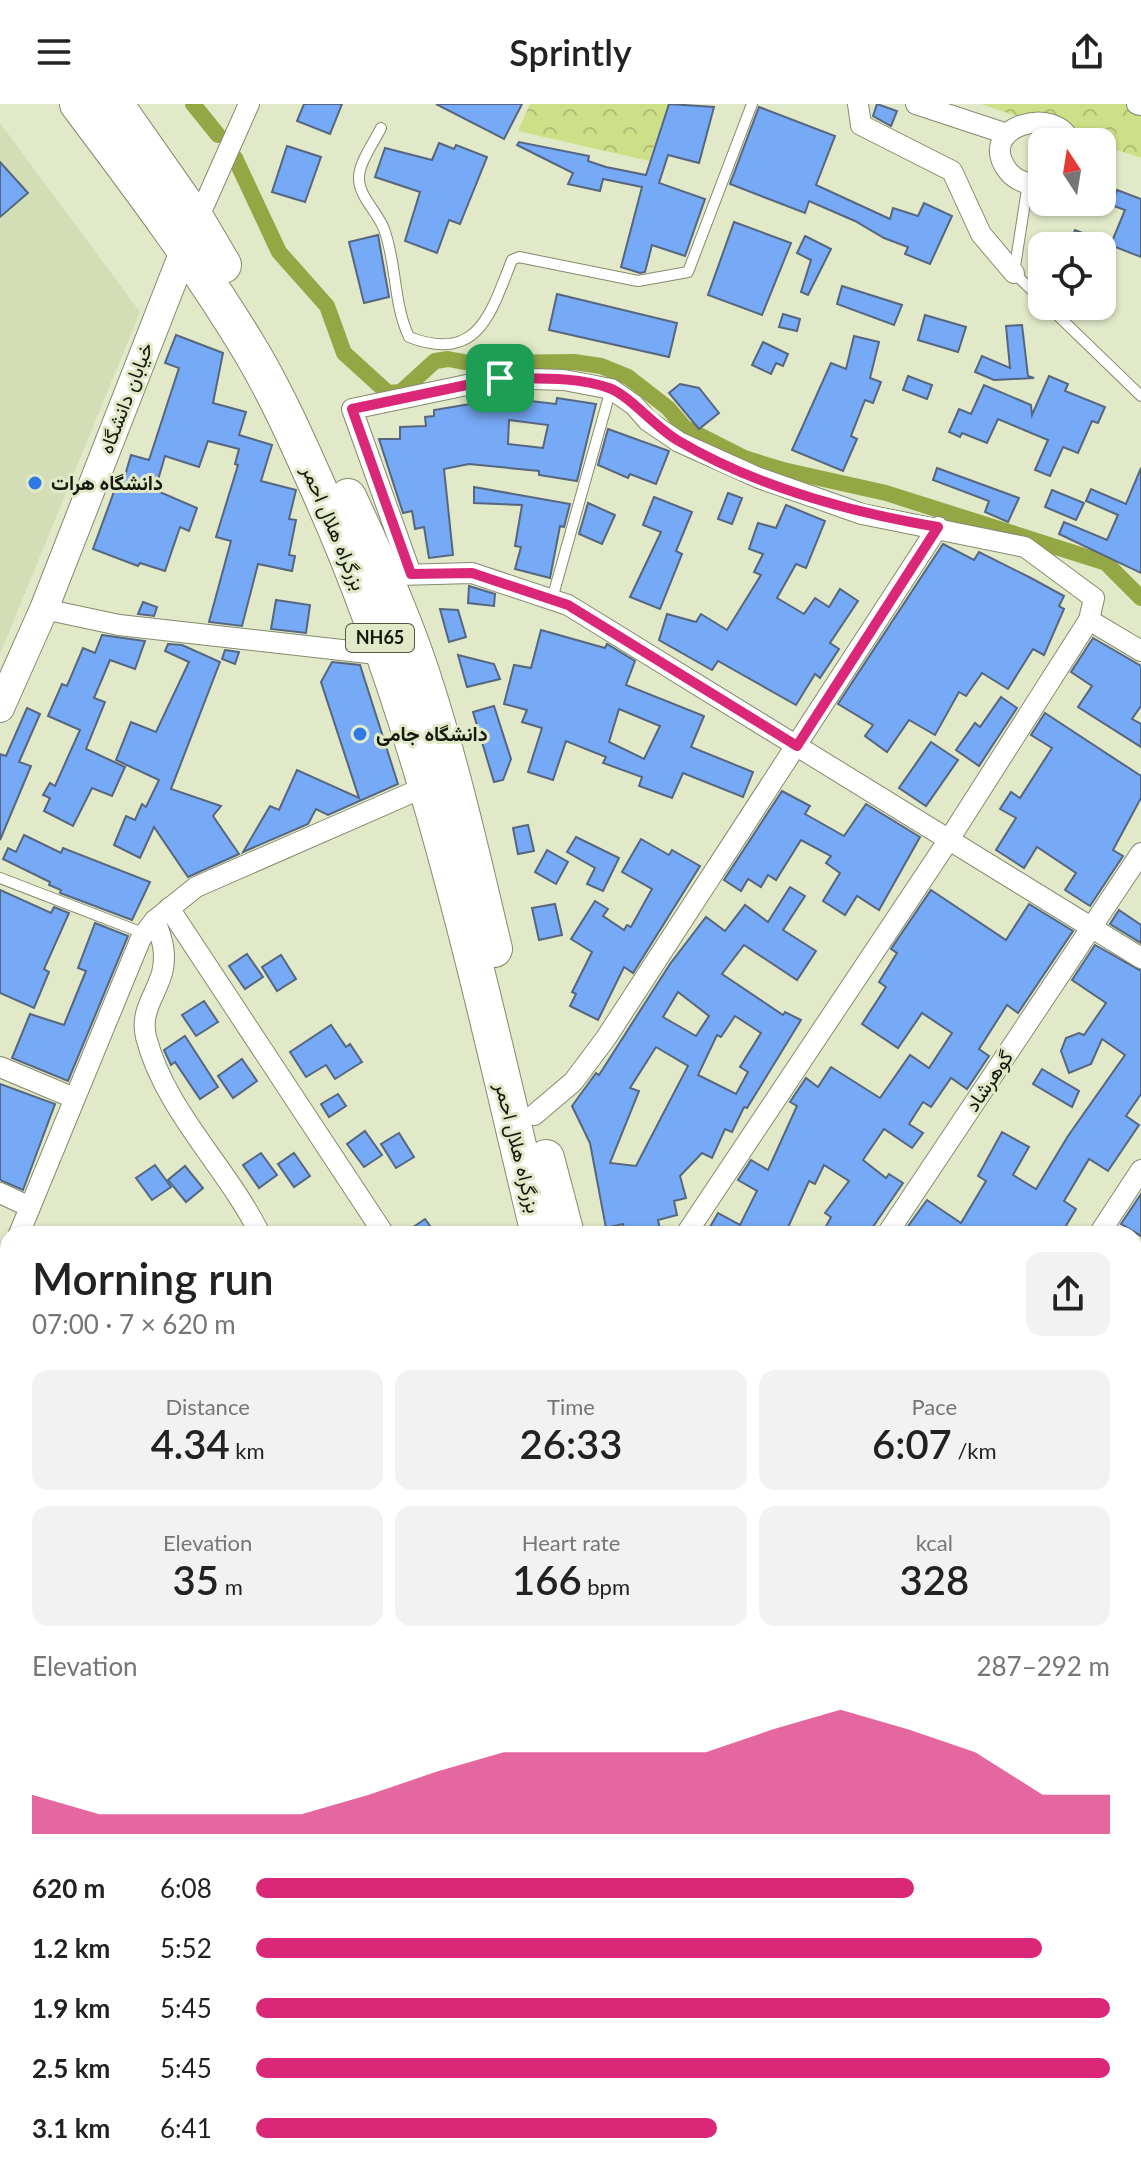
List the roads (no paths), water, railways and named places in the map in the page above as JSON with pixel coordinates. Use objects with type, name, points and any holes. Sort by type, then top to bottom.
[{"type":"highway","name":"بزرگراه هلال احمر","points":[[78,104],[191,235],[278,359],[341,481],[398,575],[421,671],[458,799],[534,1115],[544,1226]]},
{"type":"highway","name":"بزرگراه هلال احمر","points":[[115,104],[191,235],[292,432],[342,541],[386,655],[427,786],[543,1226]]},
{"type":"street","points":[[191,235],[249,104]]},
{"type":"street","points":[[858,104],[861,125],[952,171],[981,234],[1014,273]]},
{"type":"street","points":[[916,104],[1004,133]]},
{"type":"street","points":[[1028,181],[1013,176],[1005,167],[1000,144],[1004,133],[1020,117],[1043,114],[1064,128]]},
{"type":"street","name":"خیابان دانشگاه","points":[[0,708],[44,609],[191,235]]},
{"type":"street","points":[[691,1226],[948,841],[1089,620],[1094,598],[1025,547],[862,514],[759,478],[679,442],[648,421],[634,405],[611,389],[564,380],[500,378],[352,409],[398,575],[472,573],[568,605],[948,841],[1141,958]]},
{"type":"street","points":[[534,1115],[573,1082],[606,1038],[938,527]]},
{"type":"street","points":[[44,609],[119,625],[386,655]]},
{"type":"street","points":[[1089,620],[1141,651]]},
{"type":"street","points":[[22,1226],[74,1098],[156,920],[196,887],[427,786]]},
{"type":"street","name":"گوهرشاد","points":[[892,1226],[1141,853]]},
{"type":"street","points":[[156,920],[164,944],[162,973],[144,1012],[146,1036],[164,1085],[255,1226]]},
{"type":"street","points":[[156,920],[378,1226]]},
{"type":"street","points":[[0,1067],[74,1098]]},
{"type":"street","points":[[1104,1226],[1141,1170]]},
{"type":"street","points":[[0,1193],[30,1207]]},
{"type":"lane","points":[[381,128],[359,174],[360,186],[387,239],[394,262],[401,321],[409,337],[430,345],[457,342],[478,334],[489,319],[512,260],[519,257],[638,281],[688,272],[752,104]]},
{"type":"lane","points":[[1028,213],[1014,273],[1028,286]]},
{"type":"lane","points":[[1062,320],[1141,396]]},
{"type":"lane","points":[[552,599],[611,389]]},
{"type":"lane","points":[[0,878],[156,920]]},
{"type":"waterway","points":[[193,104],[218,135]]},
{"type":"waterway","points":[[235,158],[279,252],[327,306],[344,353],[388,393],[401,392],[435,361],[448,359],[470,363],[574,362],[601,366],[628,377],[668,408],[685,428],[744,458],[886,493],[1106,563],[1141,598]]},
{"type":"place","name":"دانشگاه هرات","points":[[35,483]]},
{"type":"place","name":"دانشگاه جامی","points":[[360,734]]}]
